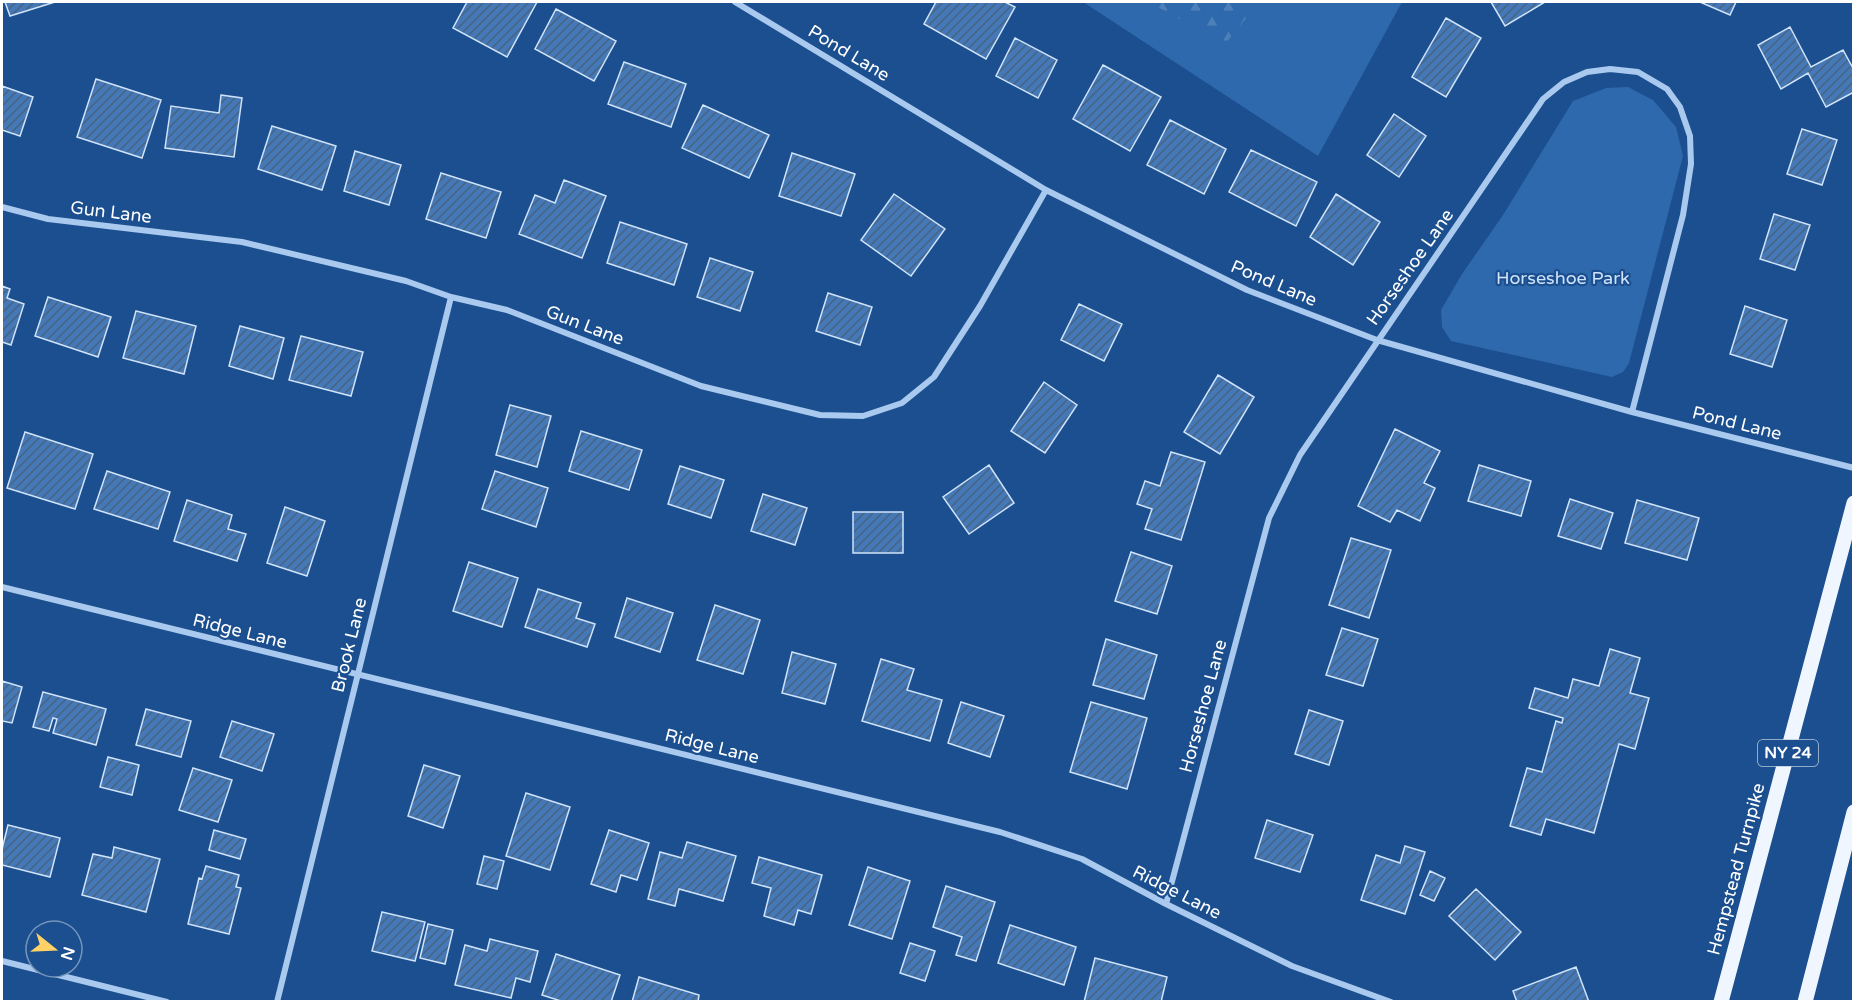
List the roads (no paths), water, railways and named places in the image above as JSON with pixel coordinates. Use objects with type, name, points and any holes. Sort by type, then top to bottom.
[{"type":"main road","name":"Hempstead Turnpike","points":[[1721,1002],[1854,503]]},
{"type":"main road","points":[[1805,1002],[1854,812]]},
{"type":"street","name":"Pond Lane","points":[[735,2],[1046,190],[1247,290],[1377,340],[1632,412],[1854,468]]},
{"type":"street","name":"Horseshoe Lane","points":[[1166,904],[1269,518],[1300,455],[1544,99],[1564,82],[1587,72],[1610,69],[1638,72],[1667,89],[1680,107],[1690,136],[1691,164],[1683,215],[1632,412]]},
{"type":"street","name":"Gun Lane","points":[[2,207],[48,219],[242,242],[406,281],[451,297],[507,310],[701,387],[820,415],[863,416],[902,403],[934,377],[980,306],[1046,190]]},
{"type":"street","name":"Brook Lane","points":[[277,1002],[451,297]]},
{"type":"street","name":"Ridge Lane","points":[[2,587],[1000,832],[1082,860],[1292,966],[1391,1002]]},
{"type":"street","points":[[2,961],[167,1002]]},
{"type":"park label","name":"Horseshoe Park","points":[[1563,278]]}]
